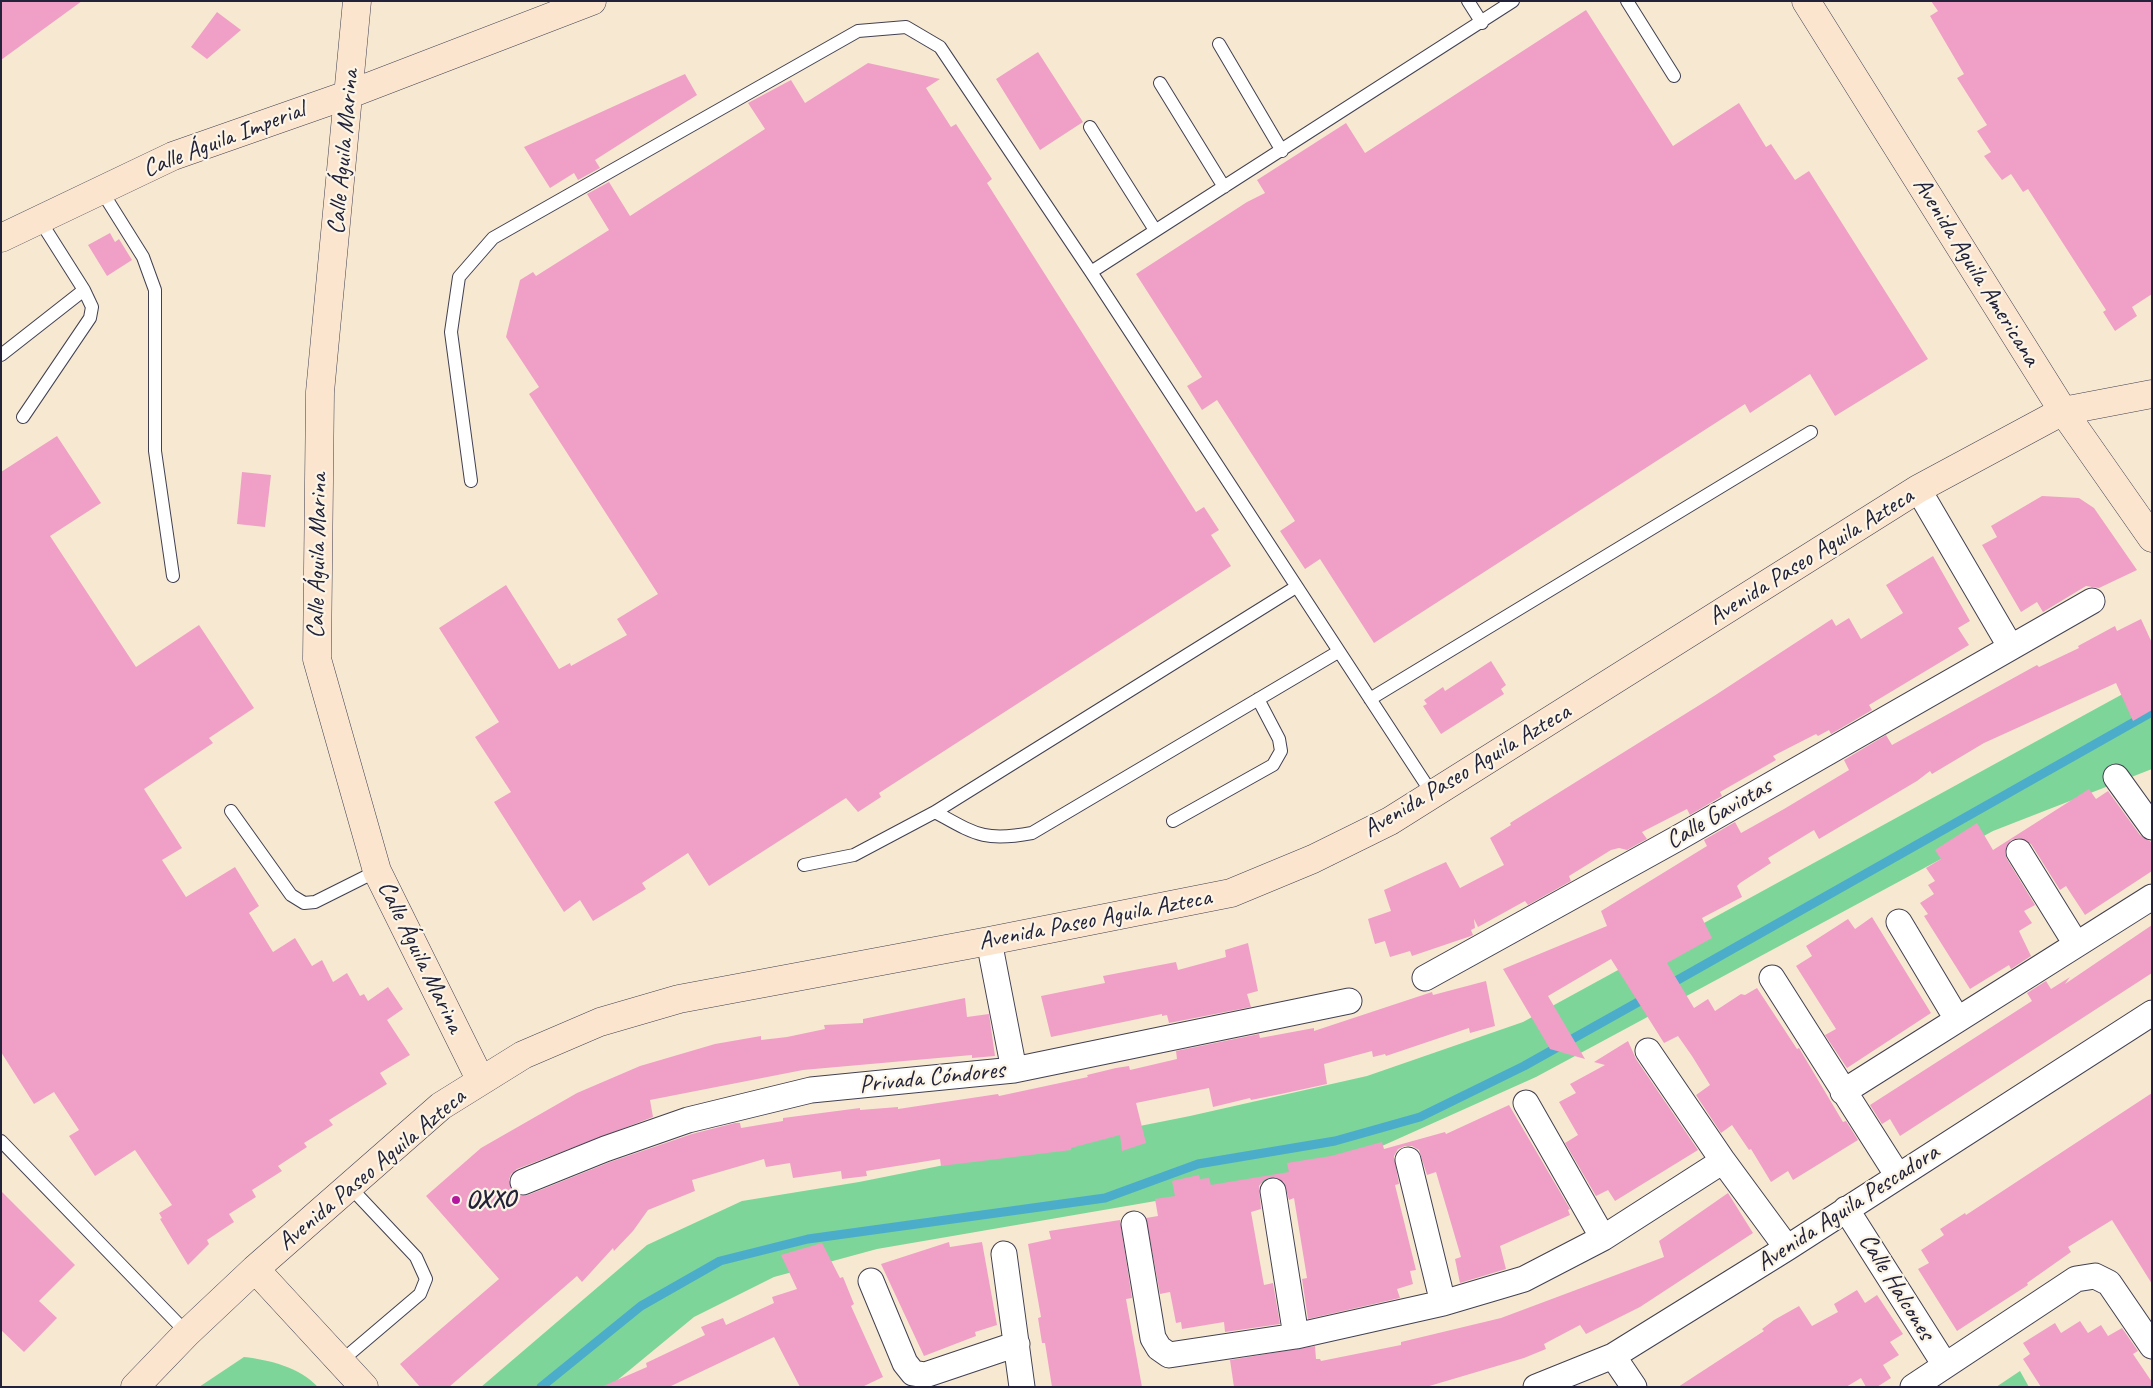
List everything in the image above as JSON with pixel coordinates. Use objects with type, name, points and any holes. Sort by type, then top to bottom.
[{"type":"main road","name":"Calle Águila Marina","points":[[358,1],[320,392],[317,659],[377,871],[480,1079]]},
{"type":"main road","name":"Calle Águila Imperial","points":[[1,238],[173,156],[350,94],[592,1]]},
{"type":"main road","name":"Avenida Aguila Americana","points":[[1806,1],[2063,411],[2152,538]]},
{"type":"main road","name":"Avenida Paseo Aguila Azteca","points":[[135,1387],[187,1333],[255,1269],[441,1106],[480,1079],[523,1054],[600,1022],[679,999],[989,941],[1231,893],[1312,859],[1390,821],[1918,488],[2063,411],[2152,394]]},
{"type":"main road","points":[[255,1269],[364,1387]]},
{"type":"street","points":[[1918,488],[2010,646]]},
{"type":"street","name":"Calle Gaviotas","points":[[1425,978],[1678,838],[2010,646],[2092,602]]},
{"type":"street","points":[[2116,776],[2152,827]]},
{"type":"street","points":[[2019,852],[2076,944]]},
{"type":"street","points":[[1843,1092],[2152,897]]},
{"type":"street","points":[[1899,922],[1956,1019]]},
{"type":"street","points":[[989,941],[1014,1070]]},
{"type":"street","points":[[1772,978],[1898,1176]]},
{"type":"street","name":"Privada Cóndores","points":[[522,1182],[605,1149],[688,1120],[811,1090],[1014,1070],[1349,1001]]},
{"type":"street","name":"Avenida Aguila Pescadora","points":[[1536,1387],[1613,1356],[1787,1248],[2152,1013]]},
{"type":"street","points":[[1648,1051],[1787,1248]]},
{"type":"street","points":[[1526,1103],[1603,1238]]},
{"type":"street","points":[[1408,1160],[1443,1303]]},
{"type":"street","points":[[1134,1224],[1153,1338],[1159,1348],[1169,1355],[1296,1336],[1443,1303],[1524,1279],[1603,1238],[1724,1161]]},
{"type":"street","points":[[1273,1191],[1296,1336]]},
{"type":"street","name":"Calle Halcones","points":[[1846,1209],[1945,1365]]},
{"type":"street","points":[[1004,1254],[1022,1387]]},
{"type":"street","points":[[1913,1387],[2076,1279],[2095,1276],[2109,1283],[2152,1346]]},
{"type":"street","points":[[871,1281],[905,1363],[913,1374],[925,1376],[1017,1344]]},
{"type":"street","points":[[1613,1356],[1634,1387]]},
{"type":"lane","points":[[1468,1],[1482,23]]},
{"type":"lane","points":[[1091,272],[1482,23],[1513,1]]},
{"type":"lane","points":[[1627,1],[1674,76]]},
{"type":"lane","points":[[471,481],[452,332],[458,278],[493,238],[858,31],[906,27],[940,47],[1091,272],[1433,795]]},
{"type":"lane","points":[[1219,44],[1282,151]]},
{"type":"lane","points":[[1160,83],[1224,187]]},
{"type":"lane","points":[[1090,127],[1155,230]]},
{"type":"lane","points":[[101,190],[143,256],[155,290],[155,451],[173,576]]},
{"type":"lane","points":[[23,417],[90,318],[92,307],[84,290],[39,219]]},
{"type":"lane","points":[[1,355],[84,290]]},
{"type":"lane","points":[[1370,699],[1811,432]]},
{"type":"lane","points":[[804,865],[854,855],[935,812],[1296,587]]},
{"type":"lane","points":[[935,812],[974,834],[1004,838],[1032,833],[1338,652]]},
{"type":"lane","points":[[1173,821],[1273,765],[1281,751],[1279,739],[1258,699]]},
{"type":"lane","points":[[231,811],[291,895],[304,903],[315,902],[377,871]]},
{"type":"lane","points":[[1,1142],[187,1333]]},
{"type":"lane","points":[[340,1362],[420,1294],[426,1279],[416,1257],[350,1186]]},
{"type":"green space","points":[[2152,681],[2152,769],[1993,831],[1536,1077],[1324,1172],[877,1249],[774,1277],[694,1317],[609,1387],[481,1387],[647,1245],[742,1201],[859,1182],[1190,1116],[1367,1076],[1523,1022],[2141,684]]},
{"type":"green space","points":[[244,1357],[284,1366],[302,1374],[318,1387],[199,1387]]},
{"type":"green space","points":[[2020,1371],[2029,1387],[1996,1387]]},
{"type":"building","points":[[1,1],[82,1],[1,60]]},
{"type":"building","points":[[1931,1],[2152,1],[2152,294],[2132,307],[2137,316],[2115,331],[2103,312],[2106,310],[2028,189],[2023,192],[2011,174],[2002,180],[1984,156],[1991,152],[1977,131],[1987,125],[1957,78],[1964,74],[1930,16],[1938,11]]},
{"type":"building","points":[[1586,10],[1673,146],[1739,103],[1766,147],[1771,144],[1795,180],[1809,171],[1928,359],[1835,416],[1810,374],[1750,413],[1745,404],[1374,643],[1320,559],[1305,569],[1280,531],[1295,521],[1217,400],[1202,410],[1187,386],[1202,377],[1136,274],[1247,202],[1265,193],[1257,180],[1346,123],[1365,153]]},
{"type":"building","points":[[217,12],[241,30],[207,59],[191,47]]},
{"type":"building","points":[[1038,52],[1083,122],[1040,150],[996,79]]},
{"type":"building","points":[[868,63],[940,79],[926,88],[951,127],[956,124],[992,179],[987,183],[1196,512],[1204,507],[1219,530],[1211,535],[1231,566],[879,793],[881,797],[858,812],[846,798],[709,886],[688,853],[642,883],[646,889],[593,921],[580,900],[564,912],[494,802],[511,792],[475,737],[499,722],[439,628],[506,585],[559,669],[570,663],[571,666],[627,635],[617,619],[658,594],[529,394],[539,387],[506,337],[520,280],[533,272],[536,276],[609,230],[587,194],[609,182],[630,216],[765,129],[748,103],[791,80],[805,103]]},
{"type":"building","points":[[685,74],[697,95],[595,160],[600,168],[578,180],[574,173],[550,188],[524,147]]},
{"type":"building","points":[[110,233],[115,242],[119,239],[132,260],[107,276],[88,245]]},
{"type":"building","points":[[57,436],[101,503],[50,536],[136,667],[199,625],[254,708],[209,738],[213,743],[144,789],[182,848],[162,860],[186,897],[235,867],[259,906],[249,913],[273,952],[295,938],[312,966],[322,960],[333,982],[347,973],[360,996],[364,994],[368,1001],[388,987],[403,1009],[387,1020],[410,1055],[380,1073],[387,1084],[329,1120],[333,1125],[304,1143],[307,1147],[278,1166],[282,1171],[252,1190],[256,1197],[229,1214],[234,1222],[207,1240],[209,1244],[188,1265],[160,1219],[162,1218],[159,1213],[172,1205],[135,1150],[95,1176],[69,1136],[79,1130],[54,1092],[34,1104],[1,1052],[1,472]]},
{"type":"building","points":[[242,472],[271,475],[265,527],[237,524]]},
{"type":"building","points":[[2042,496],[2079,498],[2094,508],[2137,570],[2099,588],[2086,586],[2043,612],[2037,602],[2021,612],[1982,545],[1997,537],[1991,526]]},
{"type":"building","points":[[1933,556],[1970,621],[1958,628],[1969,645],[1869,705],[1872,710],[1831,734],[1829,730],[1818,736],[1816,734],[1773,756],[1776,760],[1720,792],[1722,796],[1690,815],[1687,809],[1642,832],[1647,839],[1627,850],[1619,848],[1611,850],[1569,876],[1571,881],[1528,905],[1525,901],[1478,927],[1474,919],[1475,928],[1471,930],[1473,935],[1412,956],[1410,951],[1390,957],[1385,941],[1375,944],[1368,919],[1391,911],[1384,890],[1446,862],[1460,888],[1504,865],[1490,838],[1511,825],[1510,823],[1714,696],[1832,619],[1836,626],[1849,618],[1861,639],[1903,613],[1886,585]]},
{"type":"building","points":[[2141,619],[2152,643],[2152,710],[2133,721],[2116,683],[1984,743],[1932,774],[1930,771],[1917,781],[1819,839],[1814,830],[1768,858],[1771,863],[1740,883],[1737,886],[1742,897],[1702,918],[1712,938],[1667,963],[1694,1008],[1708,999],[1715,1011],[1741,994],[1745,995],[1757,988],[1797,1049],[1799,1048],[1843,1122],[1846,1121],[1858,1140],[1793,1180],[1788,1171],[1771,1182],[1751,1149],[1749,1150],[1732,1125],[1721,1133],[1696,1095],[1710,1085],[1692,1056],[1678,1036],[1664,1043],[1611,959],[1548,996],[1585,1059],[1550,1049],[1503,969],[1607,926],[1601,911],[1707,846],[1704,840],[1735,822],[1741,833],[1784,809],[1849,770],[1844,760],[1886,735],[1892,745],[2037,665],[2039,667],[2079,648],[2078,646],[2115,626],[2117,631]]},
{"type":"building","points":[[1491,661],[1506,685],[1501,689],[1504,694],[1441,734],[1423,706],[1427,704],[1424,700],[1443,687],[1445,691]]},
{"type":"building","points":[[2089,789],[2096,799],[2108,791],[2140,835],[2150,841],[2152,844],[2152,871],[2085,915],[2066,886],[2060,890],[2031,844],[2019,838],[2011,840],[2005,852],[2007,859],[2035,905],[2024,911],[2032,923],[2019,931],[2031,956],[2011,969],[2009,965],[1970,989],[1924,916],[1928,914],[1920,903],[1934,894],[1928,885],[1935,881],[1926,868],[1941,859],[1935,850],[1977,823],[1993,850]]},
{"type":"building","points":[[1872,917],[1931,1013],[1847,1068],[1825,1035],[1836,1029],[1796,966],[1812,956],[1806,946],[1848,919],[1855,929]]},
{"type":"building","points":[[2152,925],[2152,973],[1900,1136],[1890,1119],[1882,1124],[1870,1105],[2032,1001],[2027,993],[2046,981],[2051,989],[2070,977],[2065,984]]},
{"type":"building","points":[[1248,943],[1258,991],[1247,994],[1251,1007],[1169,1023],[1167,1015],[1162,1016],[1162,1014],[1051,1037],[1041,996],[1105,983],[1103,976],[1176,962],[1178,970],[1226,957],[1225,950]]},
{"type":"building","points":[[1486,981],[1495,1026],[1470,1033],[1469,1028],[1386,1056],[1385,1054],[1373,1057],[1372,1051],[1324,1064],[1327,1084],[1281,1094],[1251,1100],[1250,1098],[1213,1107],[1209,1088],[1136,1103],[1146,1143],[1122,1151],[1120,1135],[1071,1148],[1071,1150],[941,1166],[940,1159],[866,1171],[867,1176],[842,1179],[841,1171],[793,1178],[790,1163],[766,1167],[764,1159],[692,1180],[695,1191],[648,1210],[633,1231],[614,1251],[613,1248],[582,1282],[577,1276],[449,1387],[420,1387],[400,1364],[499,1279],[426,1196],[481,1148],[577,1093],[640,1066],[715,1044],[761,1036],[761,1040],[787,1037],[825,1029],[824,1025],[863,1023],[863,1019],[965,998],[967,1017],[989,1014],[995,1056],[972,1058],[972,1055],[803,1070],[650,1100],[653,1117],[517,1169],[511,1174],[509,1180],[514,1193],[521,1196],[528,1195],[610,1162],[692,1134],[735,1123],[740,1123],[741,1128],[783,1121],[783,1118],[860,1108],[860,1110],[898,1107],[898,1109],[998,1094],[999,1096],[1088,1077],[1087,1075],[1116,1068],[1129,1066],[1130,1070],[1177,1059],[1176,1051],[1259,1034],[1260,1038],[1314,1028],[1314,1031],[1432,992],[1433,995]]},
{"type":"building","points":[[1628,1041],[1636,1059],[1698,1150],[1615,1201],[1608,1190],[1596,1196],[1565,1143],[1578,1135],[1559,1102],[1576,1093],[1570,1084],[1605,1065],[1594,1062]]},
{"type":"building","points":[[2152,1093],[2152,1284],[2112,1220],[2068,1247],[2071,1252],[2027,1283],[2028,1285],[1957,1331],[1918,1269],[1929,1263],[1921,1250],[1944,1235],[1940,1229],[1965,1213],[1966,1215]]},
{"type":"building","points":[[1509,1105],[1570,1209],[1568,1210],[1570,1215],[1500,1246],[1506,1269],[1460,1283],[1455,1259],[1461,1257],[1436,1172],[1427,1175],[1419,1150],[1412,1146],[1405,1146],[1398,1149],[1394,1156],[1399,1184],[1395,1185],[1416,1270],[1410,1271],[1413,1284],[1397,1289],[1400,1298],[1308,1319],[1302,1279],[1307,1278],[1294,1198],[1289,1200],[1284,1182],[1271,1177],[1264,1180],[1259,1186],[1261,1209],[1251,1212],[1264,1285],[1273,1283],[1280,1324],[1225,1332],[1224,1322],[1182,1329],[1181,1322],[1176,1323],[1170,1292],[1160,1294],[1146,1218],[1158,1216],[1155,1199],[1175,1196],[1172,1181],[1199,1175],[1200,1179],[1209,1178],[1211,1185],[1289,1172],[1287,1163],[1331,1156],[1382,1142],[1384,1149],[1445,1132],[1446,1134]]},
{"type":"building","points":[[1,1191],[75,1265],[39,1301],[57,1318],[24,1352],[1,1330]]},
{"type":"building","points":[[1728,1193],[1753,1233],[1640,1307],[1586,1334],[1580,1325],[1544,1344],[1546,1349],[1524,1358],[1426,1387],[1234,1387],[1230,1360],[1315,1346],[1316,1359],[1321,1361],[1401,1345],[1401,1342],[1501,1318],[1664,1257],[1659,1241]]},
{"type":"building","points":[[1120,1220],[1132,1298],[1126,1299],[1142,1387],[1052,1387],[1045,1343],[1042,1343],[1038,1318],[1041,1317],[1028,1244],[1051,1239],[1049,1231]]},
{"type":"building","points":[[949,1242],[950,1247],[982,1242],[997,1325],[975,1332],[976,1336],[924,1356],[881,1264]]},
{"type":"building","points":[[822,1243],[840,1278],[843,1277],[854,1304],[851,1306],[883,1377],[862,1387],[800,1387],[774,1337],[669,1387],[601,1387],[647,1367],[646,1363],[705,1335],[701,1327],[723,1318],[726,1325],[774,1303],[772,1297],[797,1289],[781,1255]]},
{"type":"building","points":[[1857,1290],[1865,1303],[1877,1295],[1903,1334],[1890,1342],[1899,1355],[1883,1365],[1891,1378],[1877,1387],[1866,1387],[1861,1378],[1846,1387],[1678,1387],[1764,1331],[1762,1329],[1774,1320],[1799,1306],[1812,1326],[1838,1312],[1834,1304]]},
{"type":"building","points":[[2080,1321],[2088,1333],[2101,1325],[2108,1336],[2122,1328],[2138,1351],[2133,1354],[2152,1382],[2152,1387],[2041,1387],[2023,1359],[2030,1354],[2023,1343],[2055,1323],[2061,1333]]},
{"type":"waterway","points":[[1667,986],[2152,712]]},
{"type":"waterway","points":[[541,1387],[641,1306],[720,1261],[808,1239],[1105,1198],[1198,1164],[1335,1141],[1420,1117],[1524,1066],[1649,996]]},
{"type":"place","name":"OXXO","points":[[456,1200]]}]
